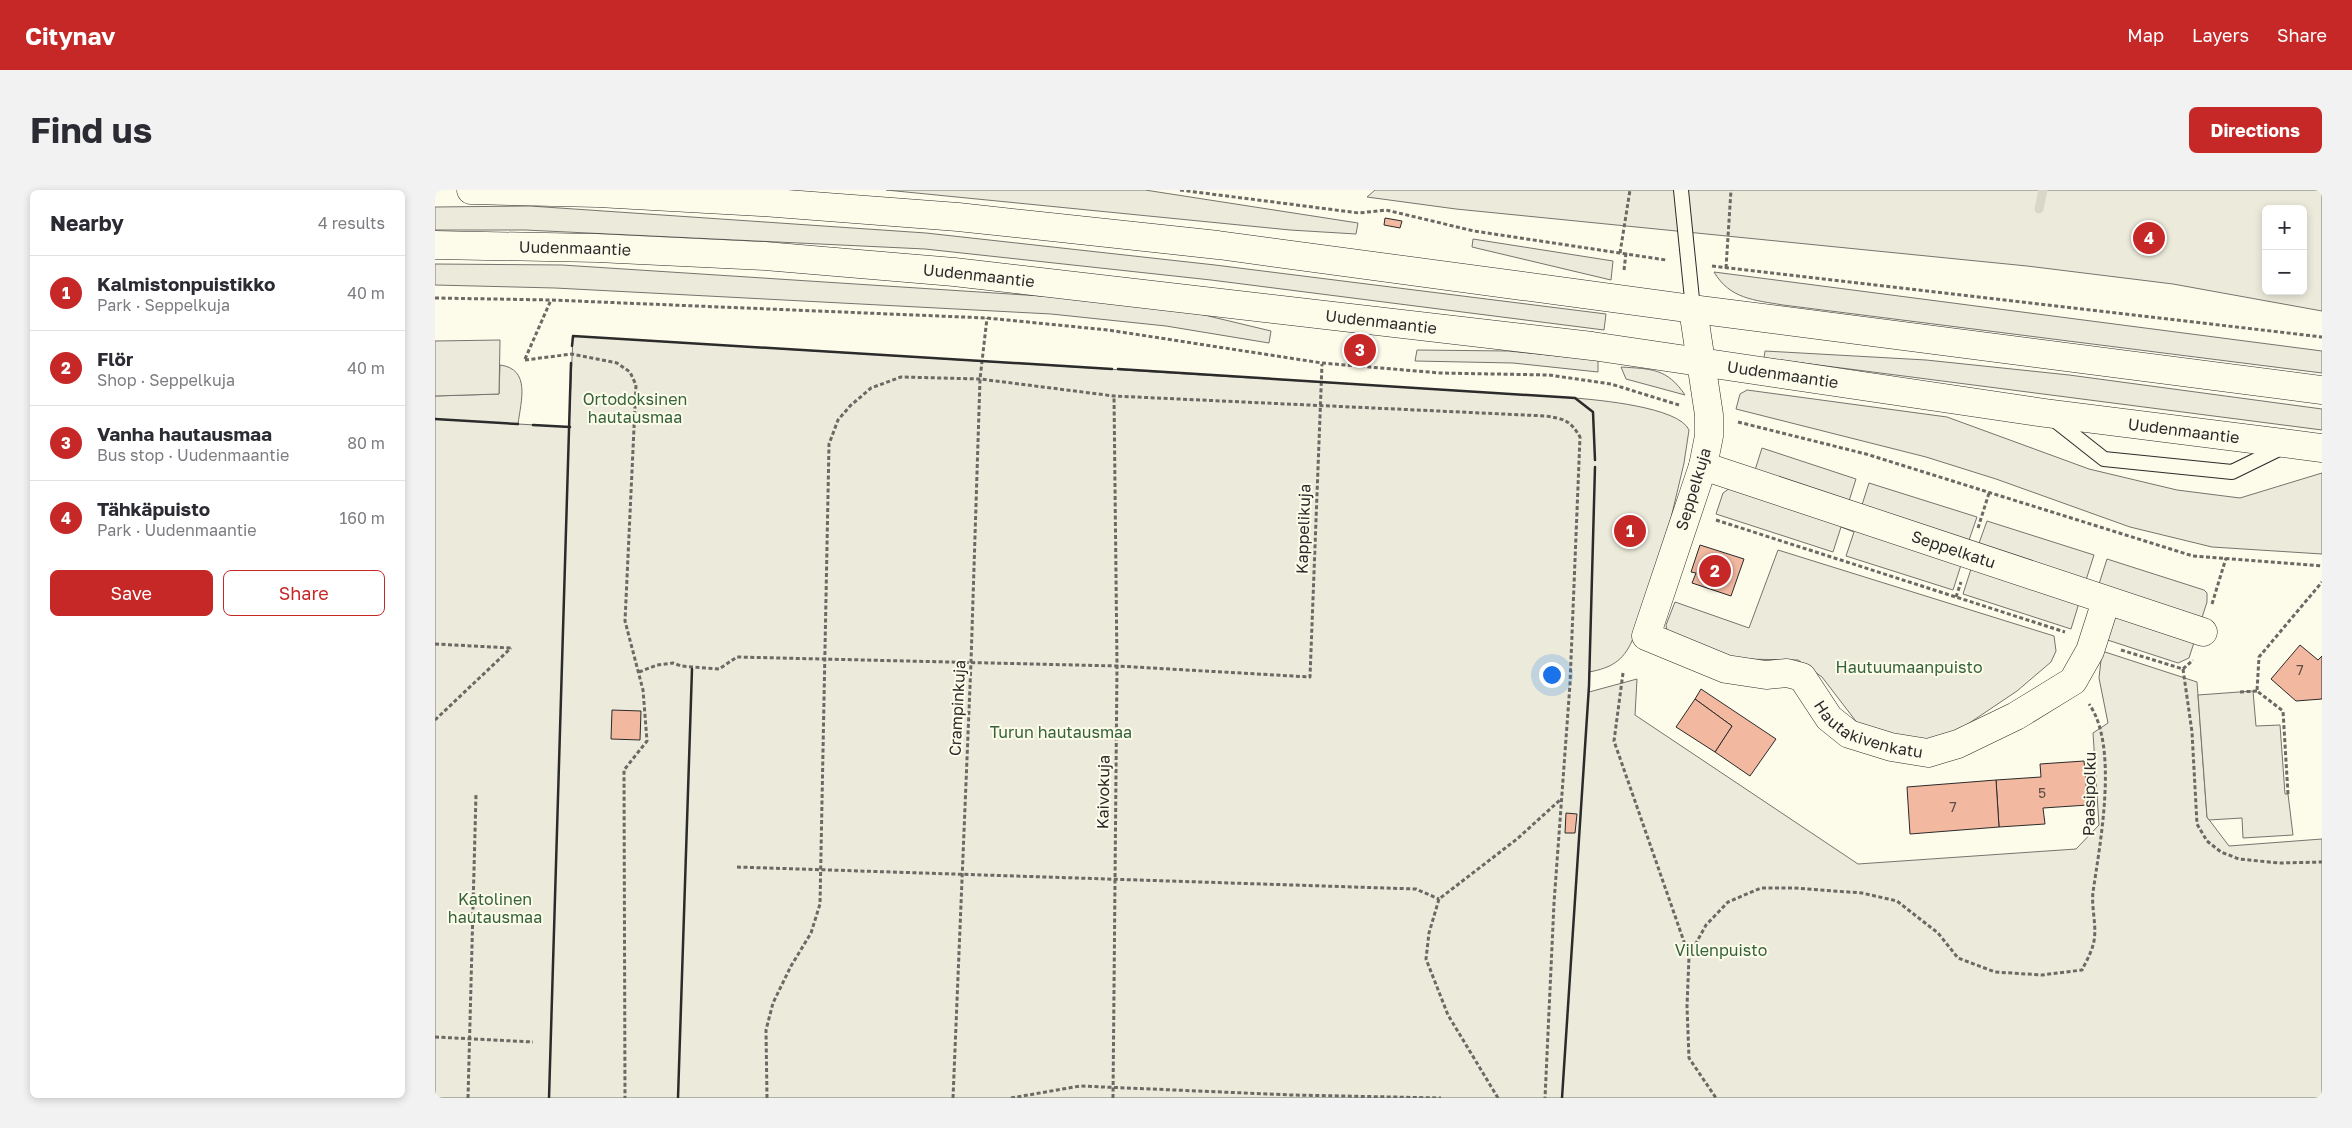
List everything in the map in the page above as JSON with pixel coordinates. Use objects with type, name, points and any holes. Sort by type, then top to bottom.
[{"type":"main road","points":[[471,190],[598,193],[761,202],[958,217],[1218,244],[1693,309],[2322,390]]},
{"type":"main road","name":"Uudenmaantie","points":[[435,245],[597,248],[765,256],[954,272],[1592,346],[2045,413],[2322,448]]},
{"type":"main road","name":"Seppelkuja","points":[[1646,636],[1703,466],[1709,436],[1709,415],[1693,309]]},
{"type":"main road","name":"Seppelkatu","points":[[1703,466],[2203,632]]},
{"type":"main road","points":[[2073,681],[2093,641],[2106,601]]},
{"type":"main road","name":"Hautakivenkatu","points":[[1646,636],[1726,669],[1766,675],[1787,673],[1802,677],[1829,718],[1849,734],[1891,747],[1928,753],[1958,744],[2016,716],[2073,681]]},
{"type":"lane","points":[[1681,190],[1693,309]]},
{"type":"lane","points":[[2045,413],[2104,458],[2232,472],[2289,444]]},
{"type":"path","points":[[1181,190],[1359,213],[1386,210],[1475,231],[1726,268],[2322,337]]},
{"type":"path","points":[[1620,253],[1630,190]]},
{"type":"path","points":[[1726,268],[1731,190]]},
{"type":"path","points":[[435,298],[551,300],[987,318],[1108,330],[1323,363],[1440,373],[1549,375],[1611,384],[1709,415],[1866,454],[2193,556],[2322,566]]},
{"type":"path","points":[[551,300],[525,360],[572,354],[617,363],[630,372],[636,385],[625,621],[643,690],[647,741],[624,770],[625,1098]]},
{"type":"path","name":"Crampinkuja","points":[[953,1098],[971,662],[980,379],[987,318]]},
{"type":"path","name":"Kappelikuja","points":[[1117,666],[1310,677],[1323,363]]},
{"type":"path","points":[[767,1098],[766,1030],[773,1003],[811,932],[820,904],[829,444],[838,420],[850,406],[871,388],[901,377],[980,379],[1114,396],[1545,416],[1561,419],[1573,425],[1580,438],[1570,684],[1553,903],[1545,1098]]},
{"type":"path","name":"Kaivokuja","points":[[1113,1098],[1117,666],[1114,396]]},
{"type":"path","points":[[1687,510],[2183,669]]},
{"type":"path","points":[[2183,669],[2194,659],[2226,558]]},
{"type":"path","points":[[2257,691],[2259,658],[2322,582]]},
{"type":"path","points":[[435,644],[511,648],[435,720]]},
{"type":"path","points":[[639,672],[657,665],[673,663],[681,666],[719,669],[737,657],[1117,666]]},
{"type":"path","points":[[2183,669],[2187,684],[2192,732],[2197,824],[2207,841],[2221,852],[2239,859],[2279,863],[2322,862]]},
{"type":"path","points":[[1623,673],[1614,741],[1643,830],[1689,956],[1687,1007],[1689,1058],[1717,1098]]},
{"type":"path","name":"Paasipolku","points":[[1689,956],[1706,925],[1728,902],[1761,888],[1794,888],[1862,893],[1897,901],[1938,933],[1958,958],[1995,972],[2042,975],[2082,970],[2094,944],[2093,893],[2100,855],[2104,747],[2094,711],[2073,681]]},
{"type":"path","points":[[2240,692],[2257,691],[2283,711],[2289,794]]},
{"type":"path","points":[[468,1098],[476,794]]},
{"type":"path","points":[[1498,1098],[1448,1015],[1426,960],[1429,933],[1439,899],[1517,838],[1561,799]]},
{"type":"path","points":[[737,867],[821,868],[1115,880],[1416,889],[1439,899]]},
{"type":"path","points":[[435,1037],[533,1042]]},
{"type":"path","points":[[1011,1098],[1080,1086],[1441,1098]]},
{"type":"green space","points":[[886,190],[1145,190],[1358,223],[1356,234],[1290,230]]},
{"type":"green space","points":[[1375,190],[2322,190],[2322,311],[2173,284],[2027,266],[1456,209],[1367,197]]},
{"type":"green space","points":[[530,206],[926,233],[1215,265],[1606,314],[1604,330],[1211,280],[925,249],[525,230],[435,230],[435,207]]},
{"type":"green space","points":[[1473,239],[1613,261],[1611,280],[1472,247]]},
{"type":"green space","points":[[435,264],[562,265],[1056,297],[1175,308],[1271,331],[1269,343],[1166,326],[1051,314],[555,288],[435,285]]},
{"type":"green space","points":[[1714,272],[2322,351],[2322,373],[1783,305],[1744,297],[1735,293],[1720,281]]},
{"type":"green space","name":"Turun hautausmaa","points":[[573,336],[1575,398],[1637,406],[1670,416],[1682,422],[1689,430],[1684,463],[1671,518],[1632,641],[1620,659],[1610,666],[1589,672],[1589,692],[1637,679],[1635,715],[1858,864],[2076,849],[2099,825],[2093,733],[2108,723],[2099,678],[2102,651],[2197,682],[2207,817],[2229,846],[2322,839],[2322,1098],[435,1098],[435,396],[499,394],[500,365],[510,368],[520,379],[522,396],[518,424],[569,427]]},
{"type":"green space","points":[[1417,350],[1508,351],[1598,360],[1598,372],[1513,363],[1415,361]]},
{"type":"green space","points":[[1765,351],[1926,360],[2069,375],[2322,409],[2322,430],[1764,358]]},
{"type":"green space","points":[[1621,367],[1641,368],[1665,375],[1685,395],[1626,379]]},
{"type":"green space","points":[[1747,390],[1947,417],[2089,469],[2177,490],[2240,498],[2322,473],[2322,554],[2212,547],[2130,527],[1996,479],[1926,457],[1736,409],[1740,394]]},
{"type":"green space","name":"Hautuumaanpuisto","points":[[1778,550],[2054,636],[2056,651],[2051,662],[2017,691],[1959,730],[1917,742],[1865,733],[1822,677],[1798,660],[1739,659],[1668,637],[1666,625],[1675,602],[1749,628]]},
{"type":"shaded area","points":[[500,340],[499,394],[435,396],[435,341]]},
{"type":"shaded area","points":[[1762,448],[1856,479],[1848,504],[1861,508],[1869,483],[1977,517],[1968,543],[1978,546],[1987,521],[2094,555],[2086,580],[2099,584],[2107,559],[2204,590],[2207,593],[2207,602],[2189,658],[2178,663],[2083,632],[2091,607],[2079,603],[2071,629],[1963,594],[1971,569],[1961,565],[1953,590],[1846,556],[1854,532],[1841,527],[1833,552],[1716,514],[1723,493],[1755,470]]},
{"type":"shaded area","points":[[2253,691],[2256,726],[2280,725],[2285,794],[2288,794],[2293,835],[2243,838],[2242,818],[2209,820],[2207,817],[2198,695]]},
{"type":"building","points":[[1385,218],[1402,221],[1400,228],[1384,225]]},
{"type":"building","points":[[1352,347],[1369,348],[1369,355],[1352,354]]},
{"type":"building","points":[[1700,545],[1744,559],[1731,596],[1692,583],[1696,573],[1691,572]]},
{"type":"building","points":[[2300,645],[2318,660],[2322,656],[2322,699],[2296,701],[2271,679]]},
{"type":"building","points":[[1701,689],[1776,739],[1750,776],[1715,752],[1732,726],[1695,699]]},
{"type":"building","points":[[1695,699],[1732,726],[1715,752],[1676,727]]},
{"type":"building","points":[[612,710],[641,711],[640,740],[611,739]]},
{"type":"building","points":[[2084,761],[2088,805],[2043,808],[2045,824],[1999,827],[1996,780],[2041,777],[2040,764]]},
{"type":"building","points":[[1996,780],[1999,827],[1910,834],[1907,787]]},
{"type":"building","points":[[1566,813],[1577,814],[1575,833],[1565,833]]},
{"type":"waterway","points":[[2039,209],[2043,190]]},
{"type":"wall","points":[[572,346],[573,336],[1112,369]]},
{"type":"wall","points":[[549,1098],[571,363]]},
{"type":"wall","points":[[1118,369],[1575,398],[1593,412],[1595,460]]},
{"type":"wall","points":[[435,419],[518,424]]},
{"type":"wall","points":[[533,425],[570,427]]},
{"type":"wall","points":[[1562,1098],[1589,686],[1595,467]]},
{"type":"wall","points":[[678,1098],[692,669]]},
{"type":"place","name":"Tähkäpuisto","points":[[2149,238]]},
{"type":"place","name":"Vanha hautausmaa","points":[[1360,350]]},
{"type":"place","name":"Kalmistonpuistikko","points":[[1630,531]]},
{"type":"place","name":"Flör","points":[[1715,571]]},
{"type":"park label","name":"Ortodoksinen hautausmaa","points":[[635,408]]},
{"type":"park label","name":"Katolinen hautausmaa","points":[[495,908]]},
{"type":"park label","name":"Villenpuisto","points":[[1721,950]]}]
